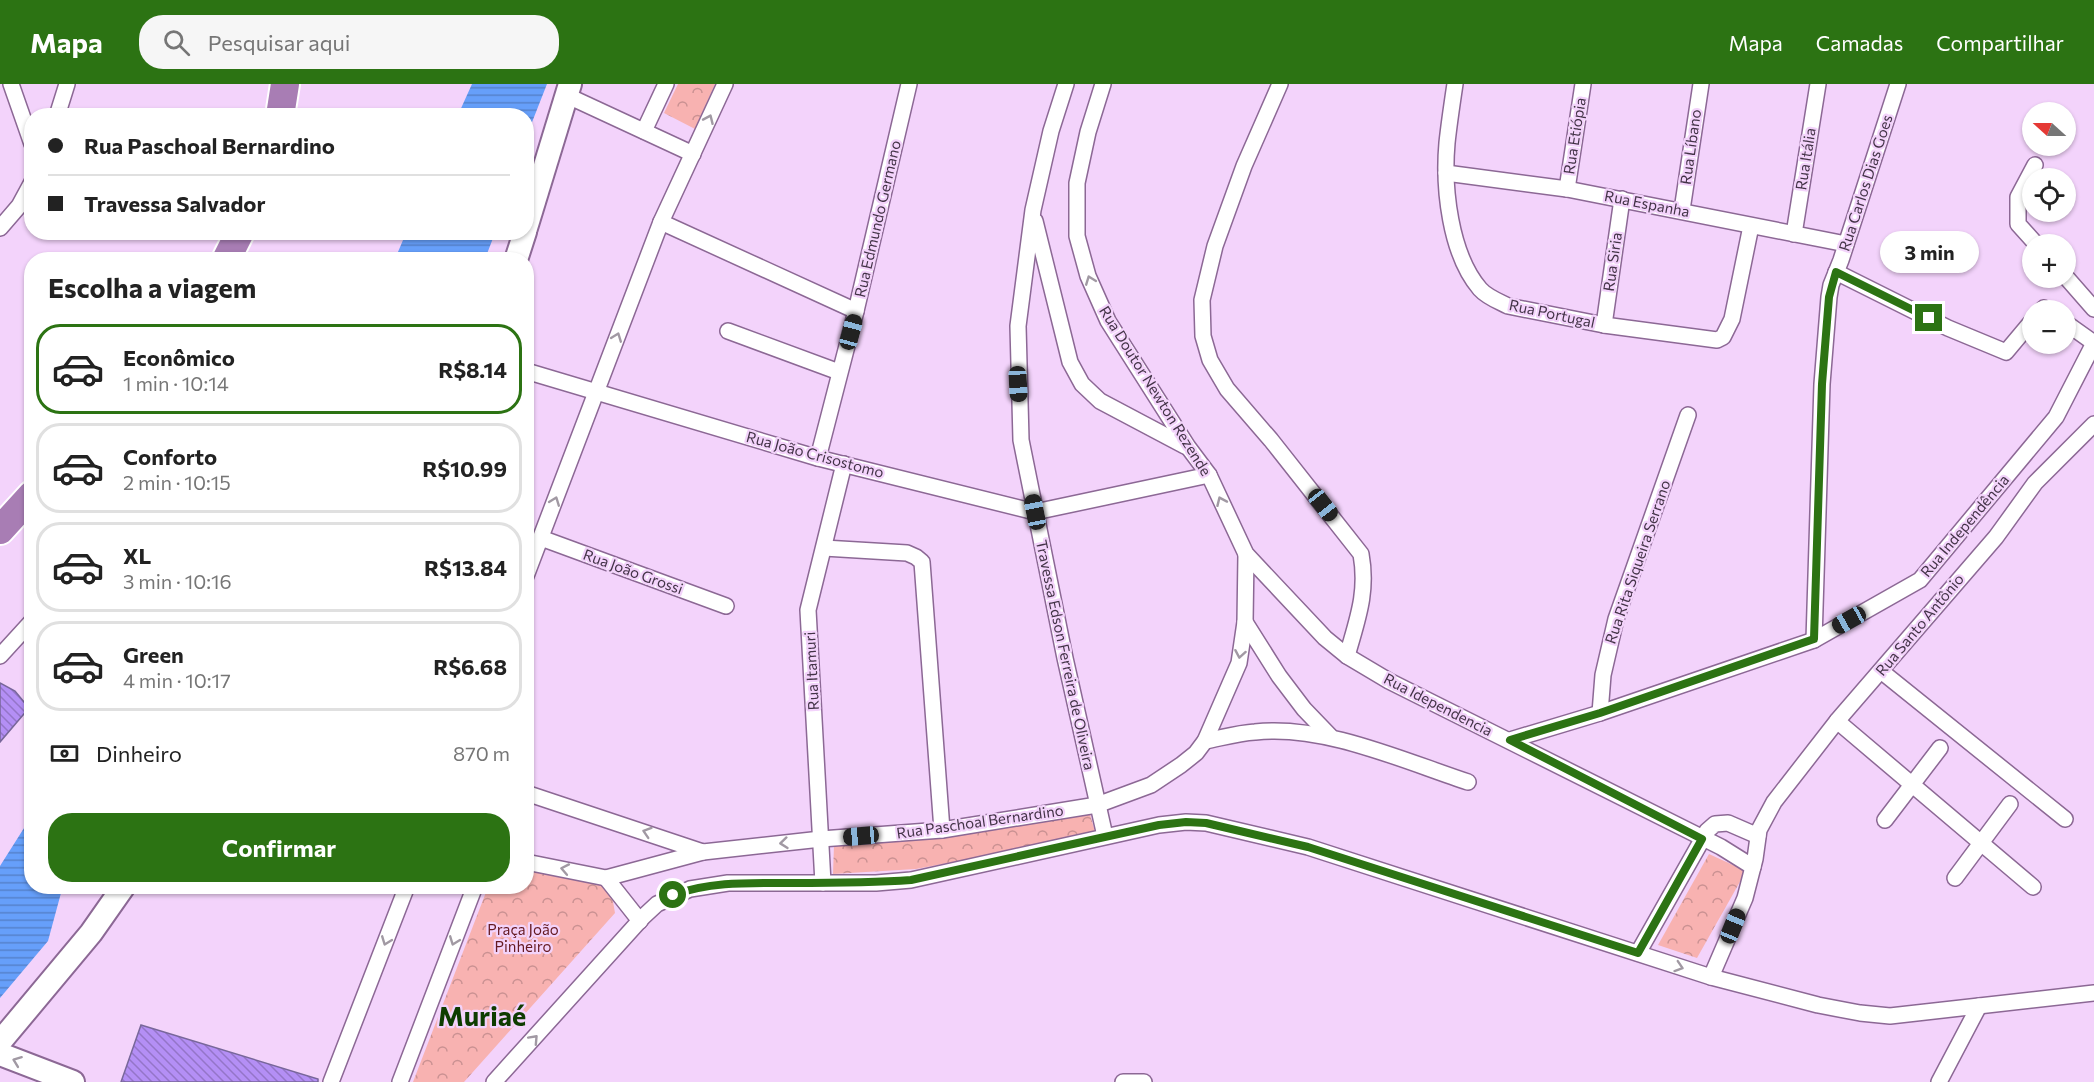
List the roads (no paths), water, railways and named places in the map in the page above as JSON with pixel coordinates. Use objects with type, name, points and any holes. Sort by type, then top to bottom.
[{"type":"highway","points":[[281,108],[285,84]]},
{"type":"highway","points":[[0,530],[24,504]]},
{"type":"street","points":[[10,84],[24,122]]},
{"type":"street","points":[[60,108],[67,84]]},
{"type":"street","points":[[644,131],[666,84]]},
{"type":"street","points":[[534,556],[662,222],[725,84]]},
{"type":"street","name":"Rua Edmundo Germano","points":[[818,458],[856,311],[909,84]]},
{"type":"street","name":"Travessa Edson Ferreira de Oliveira","points":[[1066,84],[1051,131],[1033,210],[1018,326],[1018,384],[1021,440],[1105,836]]},
{"type":"street","name":"Rua Doutor Newton Rezende","points":[[1103,84],[1088,132],[1077,183],[1077,236],[1088,276],[1108,321],[1188,447],[1209,475],[1246,554]]},
{"type":"street","points":[[1280,84],[1244,166],[1215,246],[1202,300],[1203,336],[1210,360],[1227,389],[1271,440],[1361,555],[1365,575],[1363,596],[1347,656]]},
{"type":"street","name":"Rua Portugal","points":[[1455,84],[1447,144],[1446,173],[1451,224],[1465,265],[1480,289],[1494,300],[1508,306],[1604,325],[1717,340],[1723,337],[1732,319],[1751,226]]},
{"type":"street","name":"Rua Etiópia","points":[[1567,189],[1583,84]]},
{"type":"street","name":"Rua Líbano","points":[[1682,210],[1701,84]]},
{"type":"street","name":"Rua Itália","points":[[1794,234],[1818,84]]},
{"type":"street","name":"Rua Carlos Dias Goes","points":[[1814,639],[1822,384],[1829,297],[1898,84]]},
{"type":"street","points":[[534,204],[569,90],[644,131],[693,154]]},
{"type":"street","points":[[2027,234],[2018,224],[2018,196],[2035,165]]},
{"type":"street","name":"Rua Espanha","points":[[1446,173],[1567,189],[1846,244]]},
{"type":"street","points":[[0,228],[24,197]]},
{"type":"street","name":"Rua Siria","points":[[1604,325],[1622,199]]},
{"type":"street","points":[[1033,210],[1070,362],[1082,384],[1100,401],[1188,447]]},
{"type":"street","points":[[662,222],[856,311]]},
{"type":"street","points":[[1836,272],[1948,328],[2007,352],[2022,333]]},
{"type":"street","points":[[2076,288],[2094,309]]},
{"type":"street","points":[[2076,330],[2094,343]]},
{"type":"street","points":[[728,331],[840,372]]},
{"type":"street","name":"Rua Independência","points":[[1510,740],[1600,713],[1814,639],[1920,580],[2056,417],[2094,343]]},
{"type":"street","name":"Rua João Crisostomo","points":[[534,373],[818,458],[1035,512]]},
{"type":"street","name":"Rua Rita Siqueira Serrano","points":[[1600,713],[1603,675],[1616,619],[1688,415]]},
{"type":"street","name":"Rua Santo Antônio","points":[[1711,977],[1745,898],[1758,836],[1763,821],[1774,802],[1837,722],[1996,537],[2035,483],[2094,424]]},
{"type":"street","name":"Rua Itamuri","points":[[823,883],[808,610],[844,464]]},
{"type":"street","points":[[1035,512],[1209,475]]},
{"type":"street","name":"Rua João Grossi","points":[[541,538],[726,606]]},
{"type":"street","points":[[824,548],[907,553],[916,556],[922,562],[942,830]]},
{"type":"street","points":[[1205,741],[1239,663],[1245,622],[1246,554]]},
{"type":"street","name":"Rua Idependencia","points":[[1246,554],[1325,638],[1347,656],[1389,681],[1510,740],[1738,857],[1753,867]]},
{"type":"street","points":[[1245,622],[1279,676],[1304,709],[1330,736]]},
{"type":"street","points":[[0,656],[24,630]]},
{"type":"street","points":[[1881,671],[2065,819]]},
{"type":"street","points":[[1837,722],[2033,887]]},
{"type":"street","points":[[1205,741],[1256,732],[1293,732],[1330,736],[1468,782]]},
{"type":"street","name":"Rua Paschoal Bernardino","points":[[534,796],[703,852],[821,839],[942,830],[1097,805],[1151,785],[1196,753],[1205,741]]},
{"type":"street","points":[[1885,820],[1940,748]]},
{"type":"street","points":[[1954,878],[2010,804]]},
{"type":"street","points":[[494,1082],[657,904],[690,889],[728,883],[911,880],[1105,836],[1186,822],[1206,823],[1308,847],[1711,977],[1818,1005],[1860,1013],[1890,1016],[2094,993]]},
{"type":"street","points":[[1638,953],[1702,839],[1715,824],[1728,823],[1758,836]]},
{"type":"street","points":[[534,864],[606,878],[703,852]]},
{"type":"street","points":[[606,878],[640,921]]},
{"type":"street","points":[[0,1042],[91,933],[118,894]]},
{"type":"street","points":[[331,1082],[404,894]]},
{"type":"street","points":[[400,1082],[472,894]]},
{"type":"street","points":[[1939,1082],[1979,1006]]},
{"type":"street","points":[[0,1054],[73,1082]]},
{"type":"street","points":[[1123,1082],[1144,1082]]},
{"type":"water","points":[[472,84],[547,84],[534,117],[534,108],[461,108]]},
{"type":"water","points":[[403,240],[492,240],[488,252],[398,252]]},
{"type":"water","points":[[24,828],[24,894],[61,894],[48,941],[0,998],[0,866]]},
{"type":"district","name":"Muriaé","points":[[482,1017]]},
{"type":"park label","name":"Praça João Pinheiro","points":[[523,938]]}]
